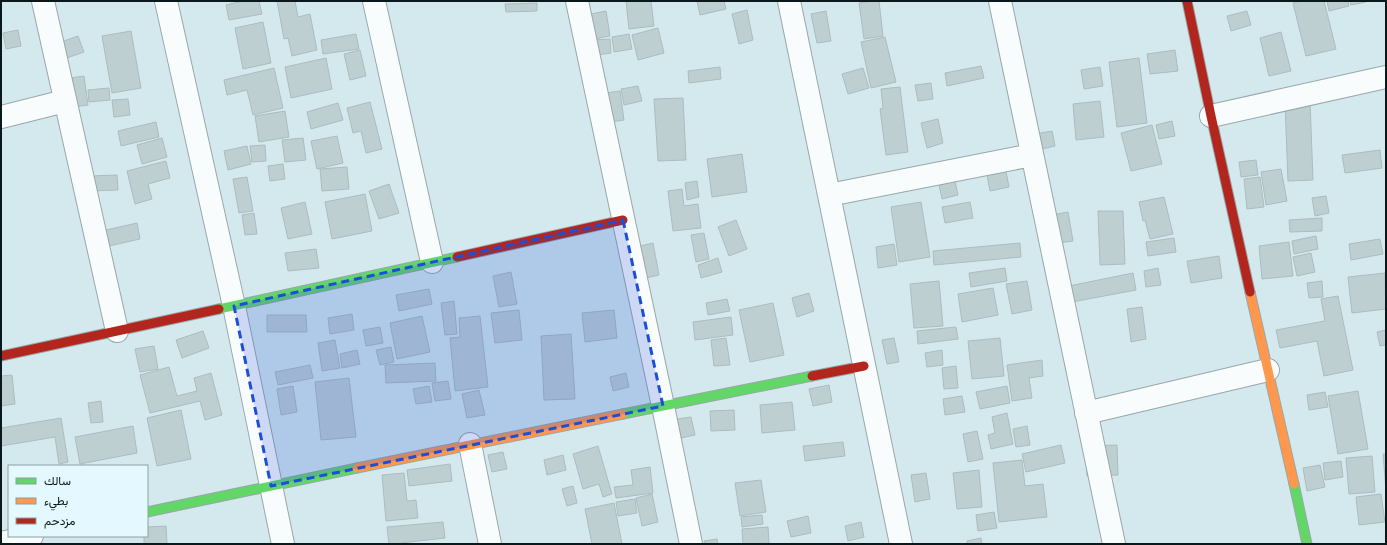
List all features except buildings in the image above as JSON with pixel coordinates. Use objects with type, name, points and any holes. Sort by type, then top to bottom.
[{"type":"street","points":[[43,1],[117,331]]},
{"type":"street","points":[[166,1],[234,306],[283,544]]},
{"type":"street","points":[[577,1],[691,544]]},
{"type":"street","points":[[789,1],[901,544]]},
{"type":"street","points":[[1000,1],[1114,544]]},
{"type":"street","points":[[1187,1],[1211,116],[1307,544]]},
{"type":"street","points":[[377,2],[432,262]]},
{"type":"street","points":[[1211,116],[1386,77]]},
{"type":"street","points":[[1,116],[65,101]]},
{"type":"street","points":[[829,195],[1032,155]]},
{"type":"street","points":[[1,356],[623,220]]},
{"type":"street","points":[[148,512],[470,444],[864,366]]},
{"type":"street","points":[[1086,413],[1268,370]]},
{"type":"street","points":[[470,444],[490,544]]},
{"type":"street","points":[[1,543],[28,537]]},
{"type":"highlighted area","points":[[623,220],[663,406],[271,486],[234,306]]},
{"type":"traffic: fast","points":[[219,309],[457,257]]},
{"type":"traffic: fast","points":[[623,414],[812,376]]},
{"type":"traffic: fast","points":[[148,512],[357,468]]},
{"type":"traffic: fast","points":[[1294,484],[1307,544]]},
{"type":"traffic: slow","points":[[1250,292],[1294,484]]},
{"type":"traffic: slow","points":[[357,468],[623,414]]},
{"type":"traffic: jam","points":[[1187,1],[1250,292]]},
{"type":"traffic: jam","points":[[457,257],[623,220]]},
{"type":"traffic: jam","points":[[1,356],[219,309]]},
{"type":"traffic: jam","points":[[812,376],[864,366]]}]
